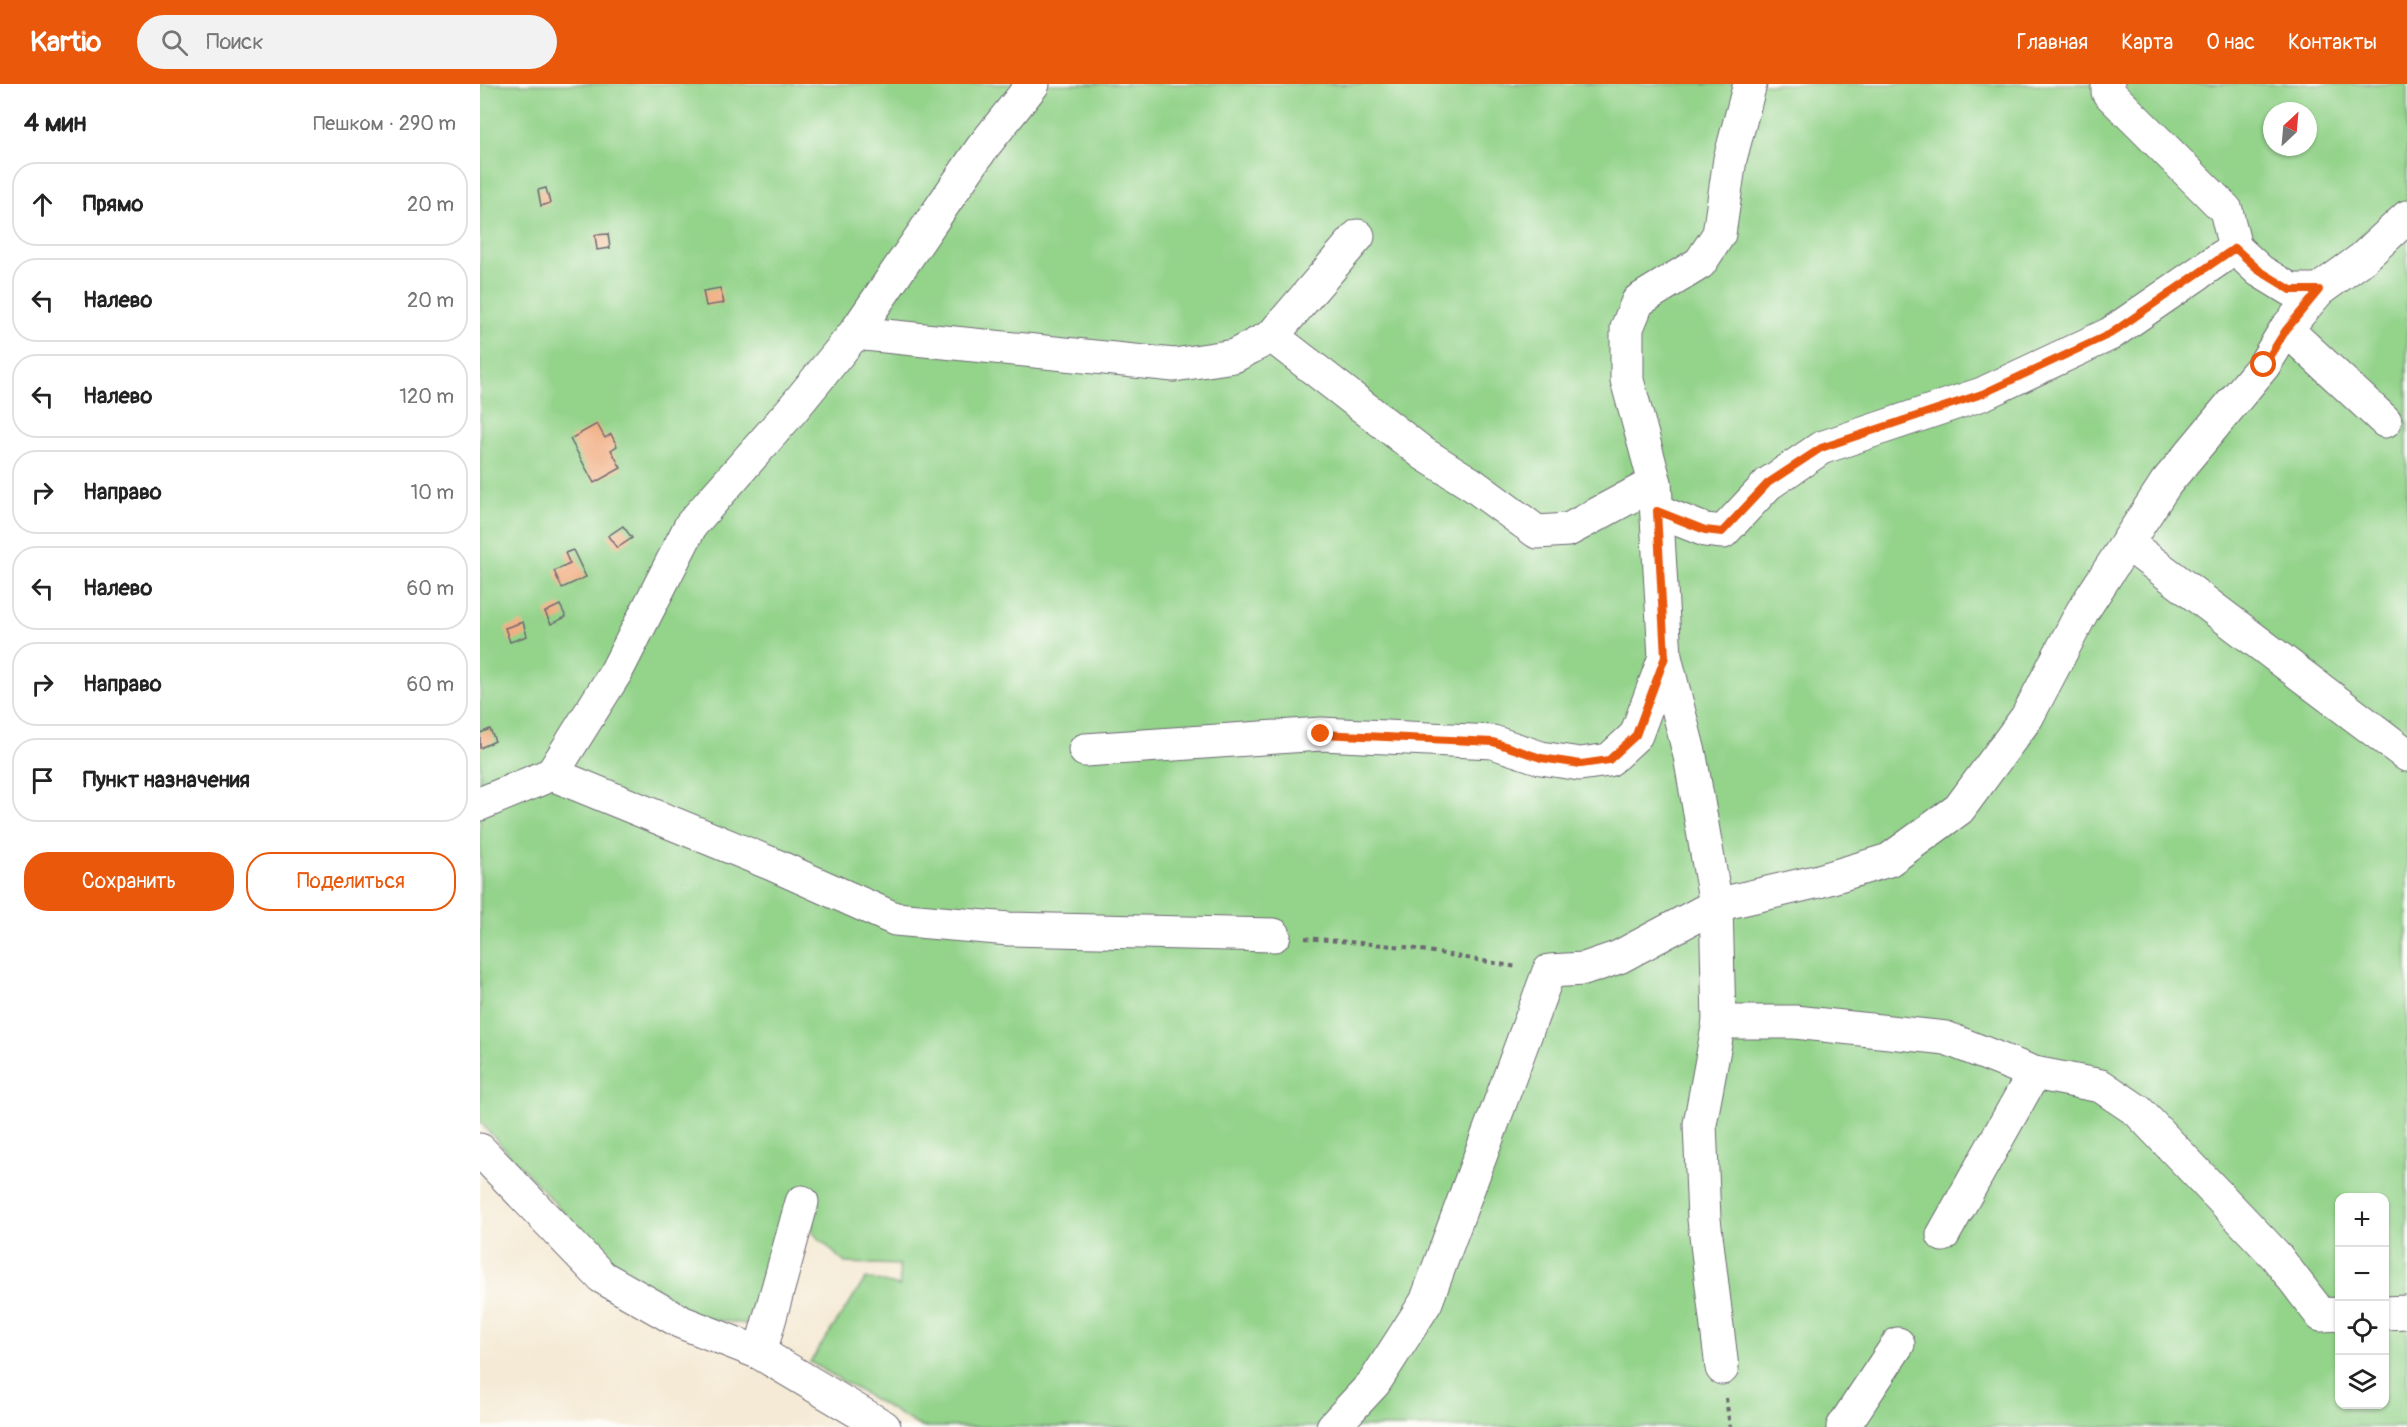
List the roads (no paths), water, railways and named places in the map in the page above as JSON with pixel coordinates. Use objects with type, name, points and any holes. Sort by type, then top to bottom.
[{"type":"street","points":[[480,804],[552,774],[616,672],[691,525],[792,410],[855,333],[982,148],[1032,84]]},
{"type":"street","points":[[1722,1368],[1704,1219],[1700,1124],[1719,1022],[1716,905],[1690,756],[1665,657],[1656,497],[1628,380],[1627,328],[1638,301],[1700,263],[1719,234],[1730,159],[1750,84]]},
{"type":"street","points":[[2108,84],[2108,92],[2226,210],[2235,248],[2260,271],[2291,290],[2319,290]]},
{"type":"street","points":[[1333,1427],[1374,1383],[1426,1302],[1549,971],[1584,969],[1619,957],[1716,905],[1819,881],[1890,861],[1959,809],[2027,717],[2082,612],[2166,483],[2264,365],[2286,330],[2319,290],[2362,259],[2407,217]]},
{"type":"street","points":[[855,333],[1174,365],[1234,356],[1272,336],[1358,236]]},
{"type":"street","points":[[1656,497],[1705,530],[1722,532],[1768,483],[1821,448],[1982,394],[2110,334],[2235,248]]},
{"type":"street","points":[[2286,330],[2385,421]]},
{"type":"street","points":[[1272,336],[1424,454],[1473,485],[1537,532],[1568,530],[1656,497]]},
{"type":"street","points":[[2128,544],[2407,755]]},
{"type":"street","points":[[1085,750],[1321,734],[1493,742],[1541,758],[1581,764],[1609,760],[1636,735],[1665,657]]},
{"type":"street","points":[[552,774],[772,864],[895,919],[1009,929],[1274,935]]},
{"type":"street","points":[[1719,1022],[1795,1022],[1946,1038],[2034,1073],[2101,1086],[2138,1110],[2276,1256],[2321,1315],[2335,1314]]},
{"type":"street","points":[[1943,1235],[2034,1073]]},
{"type":"street","points":[[480,1150],[602,1277],[681,1322],[760,1353],[884,1427]]},
{"type":"street","points":[[760,1353],[802,1202]]},
{"type":"street","points":[[2389,1313],[2407,1312]]},
{"type":"street","points":[[1843,1427],[1898,1344]]}]
